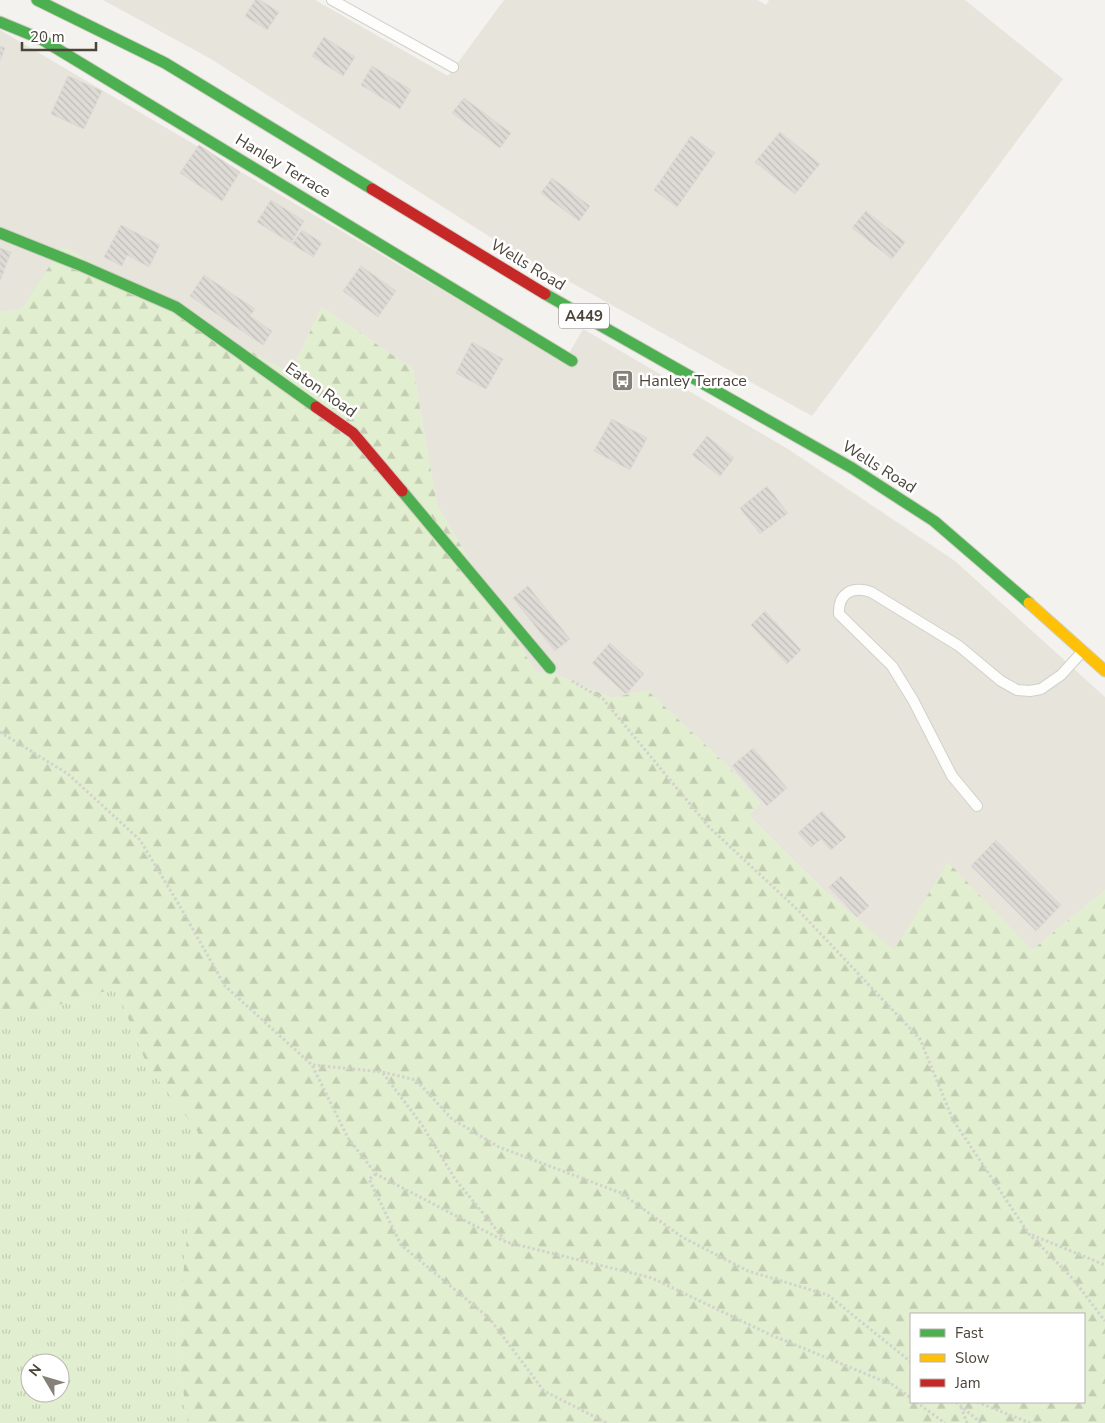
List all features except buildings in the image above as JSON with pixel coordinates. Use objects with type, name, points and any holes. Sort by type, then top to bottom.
[{"type":"main road","name":"Wells Road","points":[[37,0],[165,63],[531,286],[852,468],[934,521],[990,568],[1105,671]]},
{"type":"main road","name":"Hanley Terrace","points":[[0,22],[41,39],[572,360]]},
{"type":"main road","name":"Eaton Road","points":[[0,233],[176,307],[353,433],[550,668]]},
{"type":"lane","points":[[332,0],[453,66]]},
{"type":"lane","points":[[977,806],[952,776],[914,700],[892,666],[840,614],[840,600],[844,595],[857,590],[871,592],[960,646],[1001,681],[1018,690],[1030,691],[1041,689],[1061,675],[1083,652]]},
{"type":"path","points":[[550,668],[603,699],[709,827],[800,912],[920,1039],[953,1120],[1029,1234],[1073,1279],[1105,1321]]},
{"type":"path","points":[[0,732],[68,774],[140,840],[225,986],[312,1065],[348,1138],[376,1174],[506,1242],[652,1278],[771,1335],[893,1385],[910,1397]]},
{"type":"path","points":[[312,1065],[382,1072],[416,1080],[452,1120],[499,1147],[621,1193],[682,1237],[748,1271],[828,1295],[910,1361]]},
{"type":"path","points":[[382,1072],[422,1125],[455,1179],[506,1242]]},
{"type":"path","points":[[376,1174],[369,1179],[401,1245],[489,1318],[544,1391],[607,1423]]},
{"type":"path","points":[[1029,1234],[1105,1265]]},
{"type":"path","points":[[917,1403],[945,1423]]},
{"type":"path","points":[[957,1403],[981,1423]]},
{"type":"path","points":[[980,1403],[1030,1423]]},
{"type":"path","points":[[961,1407],[967,1423]]},
{"type":"shaded area","points":[[103,0],[315,0],[448,76],[504,0],[758,0],[766,5],[769,0],[965,0],[1063,79],[812,416],[498,242],[211,59]]},
{"type":"shaded area","points":[[0,30],[564,362],[583,329],[788,449],[955,561],[1105,697],[1105,890],[1032,950],[894,951],[825,891],[748,815],[760,803],[731,769],[647,690],[612,698],[549,672],[536,673],[437,505],[413,369],[322,307],[290,373],[21,309],[0,312]]},
{"type":"green space","points":[[63,246],[290,373],[322,307],[413,369],[437,505],[536,673],[549,672],[612,698],[647,690],[731,769],[760,803],[748,815],[825,891],[894,950],[948,862],[1032,950],[1105,890],[1105,1423],[188,1423],[176,1343],[198,1132],[147,1065],[116,988],[34,1012],[0,1012],[0,312],[21,309]]},
{"type":"green space","points":[[116,988],[147,1065],[199,1132],[176,1343],[188,1423],[0,1423],[0,1012],[34,1012]]},
{"type":"traffic: fast","points":[[37,0],[165,63],[372,189]]},
{"type":"traffic: fast","points":[[0,22],[41,39],[572,361]]},
{"type":"traffic: fast","points":[[0,233],[176,307],[316,407]]},
{"type":"traffic: fast","points":[[545,294],[852,468],[934,521],[1029,603]]},
{"type":"traffic: fast","points":[[402,491],[550,668]]},
{"type":"traffic: slow","points":[[1029,603],[1105,671]]},
{"type":"traffic: jam","points":[[372,189],[545,294]]},
{"type":"traffic: jam","points":[[316,407],[353,433],[402,491]]},
{"type":"place","name":"Hanley Terrace","points":[[623,381]]}]
